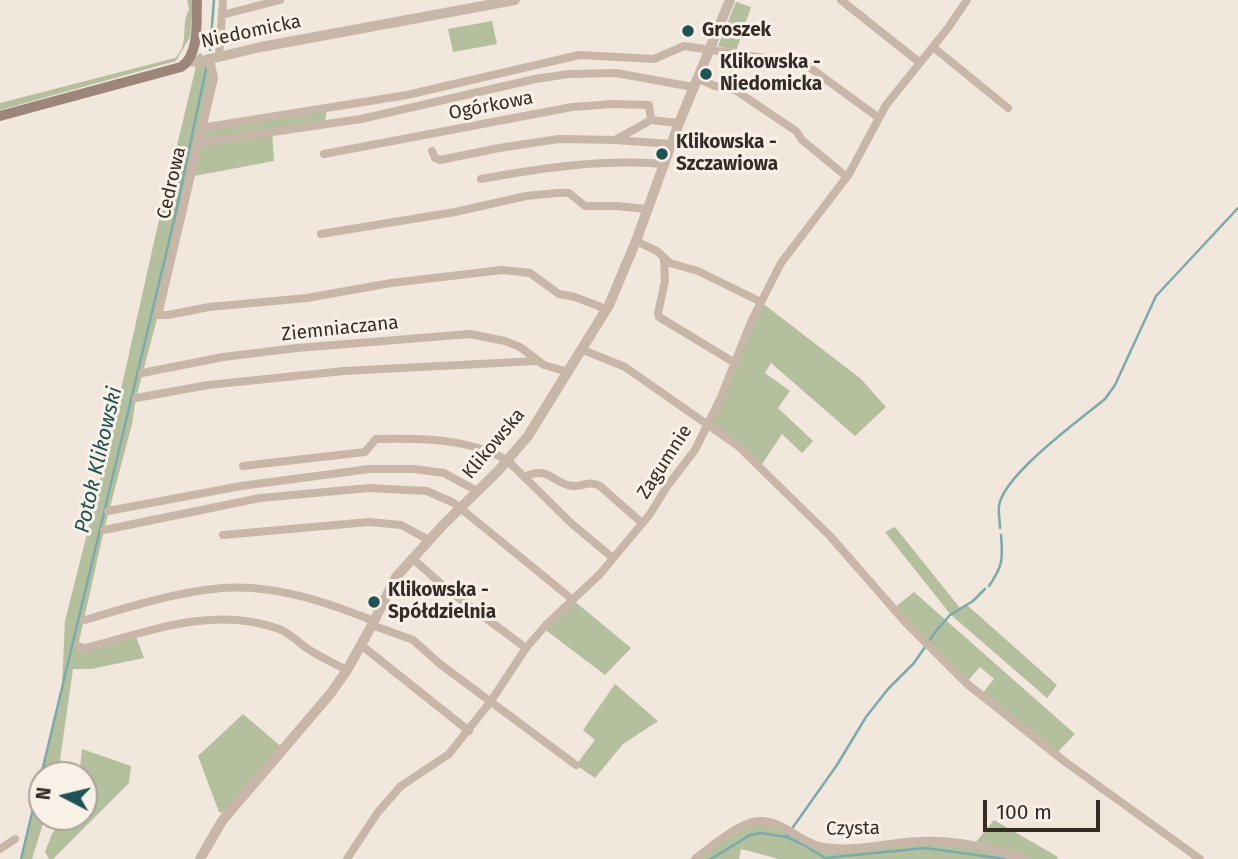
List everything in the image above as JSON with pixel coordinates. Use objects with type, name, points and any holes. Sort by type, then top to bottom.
[{"type":"main road","points":[[188,61],[194,42],[197,0]]},
{"type":"main road","name":"Niedomicka","points":[[0,116],[181,67],[188,61]]},
{"type":"street","name":"Cedrowa","points":[[223,0],[214,78],[158,315],[209,307],[307,298],[391,283],[502,270],[530,273],[559,294],[606,309]]},
{"type":"street","points":[[222,15],[280,0]]},
{"type":"street","name":"Niedomicka","points":[[188,61],[195,62],[515,0]]},
{"type":"street","name":"Klikowska","points":[[200,859],[222,821],[331,693],[347,670],[396,577],[528,436],[583,349],[606,309],[636,241],[663,164],[730,0]]},
{"type":"street","points":[[841,0],[919,62]]},
{"type":"street","name":"Zagumnie","points":[[347,859],[378,812],[401,786],[449,754],[469,731],[526,648],[546,625],[600,574],[642,523],[695,450],[781,263],[847,177],[878,118],[900,85],[933,47],[967,0]]},
{"type":"street","points":[[201,128],[407,95],[579,55],[654,60],[684,46],[805,64],[878,118]]},
{"type":"street","points":[[933,47],[1008,108]]},
{"type":"street","points":[[198,142],[360,119],[535,79],[569,74],[616,73],[735,90],[796,131],[802,140],[847,177]]},
{"type":"street","name":"Ogórkowa","points":[[324,154],[594,104],[649,105],[651,120]]},
{"type":"street","points":[[615,140],[651,120],[679,123]]},
{"type":"street","points":[[432,151],[435,158],[440,160],[559,139],[671,144]]},
{"type":"street","points":[[481,179],[553,166],[620,162],[663,164]]},
{"type":"street","points":[[321,234],[442,215],[526,196],[557,193],[569,193],[585,206],[647,209]]},
{"type":"street","points":[[636,241],[657,251],[664,260],[698,271],[761,302]]},
{"type":"street","points":[[664,260],[665,281],[659,317],[735,363]]},
{"type":"street","name":"Ziemniaczana","points":[[142,373],[223,357],[297,348],[470,334],[505,341],[520,347],[537,361],[568,372]]},
{"type":"street","points":[[583,349],[625,367],[738,446],[830,536],[907,624],[966,683],[1064,761],[1200,859]]},
{"type":"street","name":"Ziemniaczana","points":[[136,398],[208,385],[344,371],[537,361]]},
{"type":"street","points":[[243,466],[365,452],[376,439],[416,438],[460,442],[506,460],[571,523],[612,558]]},
{"type":"street","points":[[108,510],[241,486],[369,469],[414,469],[444,473],[477,491]]},
{"type":"street","points":[[524,477],[542,472],[574,486],[591,482],[600,486],[642,523]]},
{"type":"street","points":[[104,530],[237,501],[369,488],[427,491],[454,503],[573,600]]},
{"type":"street","points":[[223,535],[369,522],[401,526],[429,540]]},
{"type":"street","points":[[412,558],[448,590],[526,648]]},
{"type":"street","points":[[85,620],[160,600],[220,588],[277,591],[327,602],[413,640],[440,664],[576,765]]},
{"type":"street","points":[[78,646],[85,649],[173,623],[244,621],[280,629],[307,648],[347,670]]},
{"type":"street","points":[[361,645],[469,731]]},
{"type":"street","name":"Czysta","points":[[695,859],[715,843],[759,821],[778,825],[821,847],[840,848],[922,840],[985,847],[1026,859]]},
{"type":"street","points":[[0,849],[15,839]]},
{"type":"green space","points":[[187,0],[193,0],[190,37],[176,61],[0,110],[0,103],[175,58],[184,41],[189,10]]},
{"type":"green space","points":[[736,2],[751,7],[736,51],[718,46]]},
{"type":"green space","points":[[492,21],[497,44],[453,52],[448,29]]},
{"type":"green space","points":[[201,53],[210,69],[214,70],[202,127],[327,108],[325,123],[272,132],[274,161],[189,177],[78,646],[135,634],[144,658],[91,669],[73,669],[61,761],[44,761],[62,685],[65,621],[98,490],[111,414],[122,385],[197,62],[188,61]]},
{"type":"green space","points":[[761,302],[861,379],[886,407],[855,436],[771,363],[765,373],[790,391],[778,408],[813,441],[802,453],[782,434],[760,467],[708,423]]},
{"type":"green space","points":[[895,527],[960,608],[967,605],[1057,685],[1047,698],[951,615],[885,532]]},
{"type":"green space","points":[[914,592],[1075,734],[1056,754],[981,695],[994,679],[980,667],[966,683],[893,609]]},
{"type":"green space","points":[[573,600],[631,648],[605,675],[543,628]]},
{"type":"green space","points":[[615,684],[658,721],[623,744],[595,778],[576,765],[595,740],[583,730]]},
{"type":"green space","points":[[243,714],[284,749],[228,814],[219,812],[198,756]]},
{"type":"green space","points":[[82,749],[131,766],[129,783],[98,814],[98,761],[81,761]]},
{"type":"green space","points":[[994,820],[1058,857],[1057,859],[779,859],[741,849],[739,859],[694,859],[754,823],[777,825],[825,848],[976,842]]},
{"type":"green space","points":[[28,829],[41,831],[32,859],[21,859]]},
{"type":"green space","points":[[54,831],[81,831],[53,859],[49,859],[45,852]]},
{"type":"waterway","name":"Potok Klikowski","points":[[210,50],[214,0]]},
{"type":"waterway","name":"Potok Klikowski","points":[[21,859],[176,212],[206,69]]},
{"type":"waterway","points":[[1000,528],[999,506],[1014,479],[1044,448],[1105,399],[1115,385],[1156,296],[1238,208]]},
{"type":"waterway","points":[[989,586],[1001,562],[1001,535]]},
{"type":"waterway","points":[[711,859],[750,835],[761,833],[786,837],[837,765],[866,717],[888,689],[914,663],[950,615],[973,601],[985,589]]},
{"type":"waterway","points":[[786,837],[825,858],[925,848],[1005,859]]},
{"type":"place","name":"Groszek","points":[[688,31]]},
{"type":"place","name":"Klikowska - Niedomicka","points":[[706,74]]},
{"type":"place","name":"Klikowska - Szczawiowa","points":[[662,154]]},
{"type":"place","name":"Klikowska - Spółdzielnia","points":[[374,602]]}]
